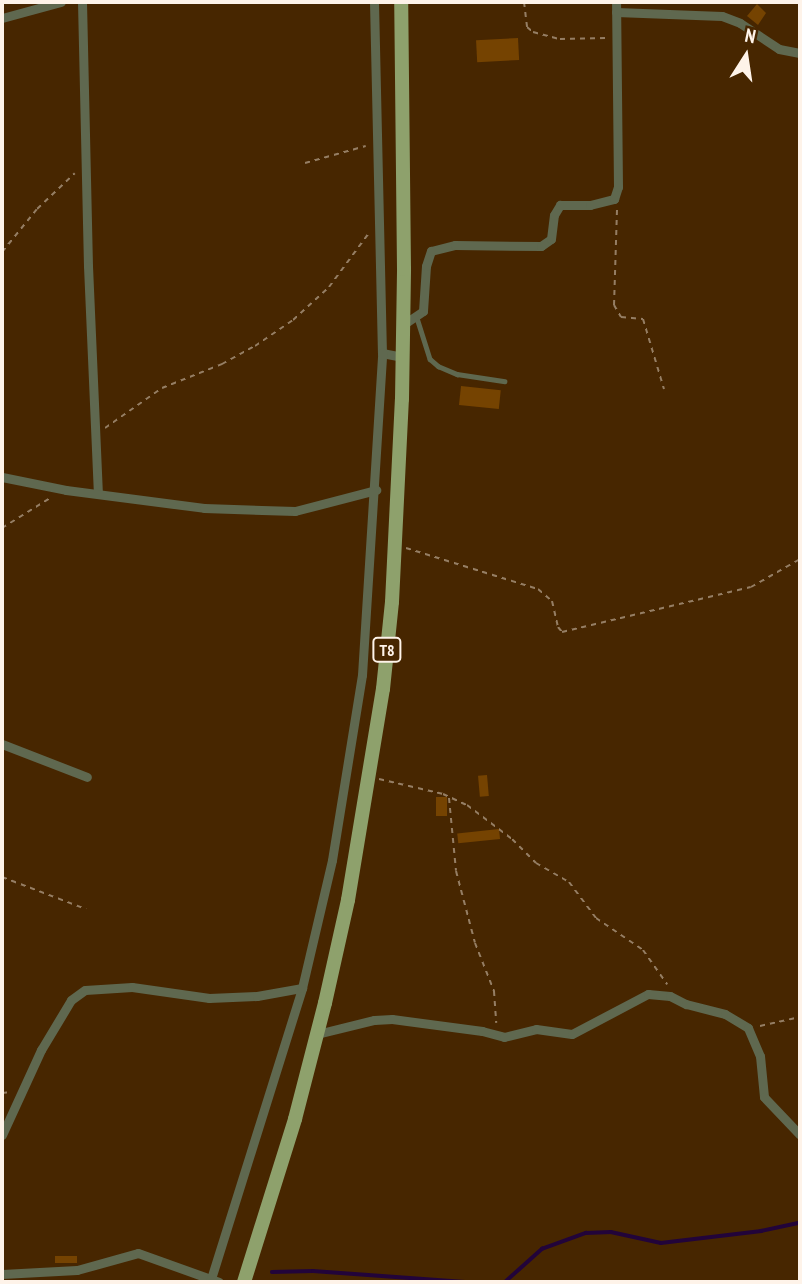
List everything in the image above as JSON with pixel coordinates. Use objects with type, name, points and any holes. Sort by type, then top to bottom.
[{"type":"main road","name":"T8","points":[[244,1282],[295,1119],[317,1034],[348,900],[383,689],[395,544],[403,357],[410,321],[401,2]]},
{"type":"street","points":[[2,18],[61,2]]},
{"type":"street","points":[[82,2],[98,494]]},
{"type":"street","points":[[2,1274],[58,1277],[138,1252],[214,1281],[302,988],[317,934],[332,860],[362,675],[376,490],[382,353],[374,2]]},
{"type":"street","points":[[410,321],[423,311],[426,266],[431,251],[455,245],[541,246],[551,239],[554,215],[560,205],[590,205],[614,199],[618,190],[616,2]]},
{"type":"street","points":[[616,12],[722,16],[740,23],[779,49],[800,53]]},
{"type":"street","points":[[382,353],[403,357]]},
{"type":"street","points":[[2,477],[66,490],[204,508],[295,511],[376,490]]},
{"type":"street","points":[[2,744],[88,777]]},
{"type":"street","points":[[2,1135],[41,1050],[71,1000],[85,990],[132,987],[209,998],[257,996],[302,988]]},
{"type":"street","points":[[317,1034],[374,1020],[392,1019],[509,1037],[536,1029],[572,1034],[648,994],[670,996],[686,1004],[726,1014],[748,1028],[760,1056],[764,1097],[800,1135]]},
{"type":"lane","points":[[410,321],[430,359],[438,366],[457,374],[504,381]]},
{"type":"path","points":[[524,2],[527,27],[533,32],[561,39],[615,37]]},
{"type":"path","points":[[305,163],[352,151],[377,141]]},
{"type":"path","points":[[2,252],[37,209],[86,163]]},
{"type":"path","points":[[617,208],[614,305],[621,317],[639,317],[644,321],[650,352],[664,389]]},
{"type":"path","points":[[95,436],[162,388],[222,364],[293,320],[328,287],[355,255],[378,217]]},
{"type":"path","points":[[2,528],[26,511],[66,490]]},
{"type":"path","points":[[395,544],[538,589],[552,601],[558,627],[562,632],[751,587],[800,559]]},
{"type":"path","points":[[369,775],[397,786],[449,797],[467,805],[507,835],[536,863],[569,882],[596,918],[643,950],[666,979],[670,996]]},
{"type":"path","points":[[449,797],[456,871],[464,892],[475,943],[494,990],[498,1036]]},
{"type":"path","points":[[2,877],[86,909]]},
{"type":"path","points":[[748,1028],[800,1017]]},
{"type":"building","points":[[757,4],[766,13],[758,25],[747,16]]},
{"type":"building","points":[[518,38],[519,60],[477,62],[476,40]]},
{"type":"building","points":[[461,386],[501,390],[499,409],[459,405]]},
{"type":"building","points":[[487,775],[489,796],[480,797],[478,776]]},
{"type":"building","points":[[436,797],[447,797],[447,816],[436,816]]},
{"type":"building","points":[[499,829],[500,839],[458,843],[457,833]]},
{"type":"building","points":[[55,1256],[77,1256],[77,1263],[55,1263]]},
{"type":"waterway","points":[[505,1282],[542,1249],[586,1233],[611,1232],[661,1243],[761,1231],[800,1223]]},
{"type":"waterway","points":[[272,1272],[313,1271],[465,1282]]}]
